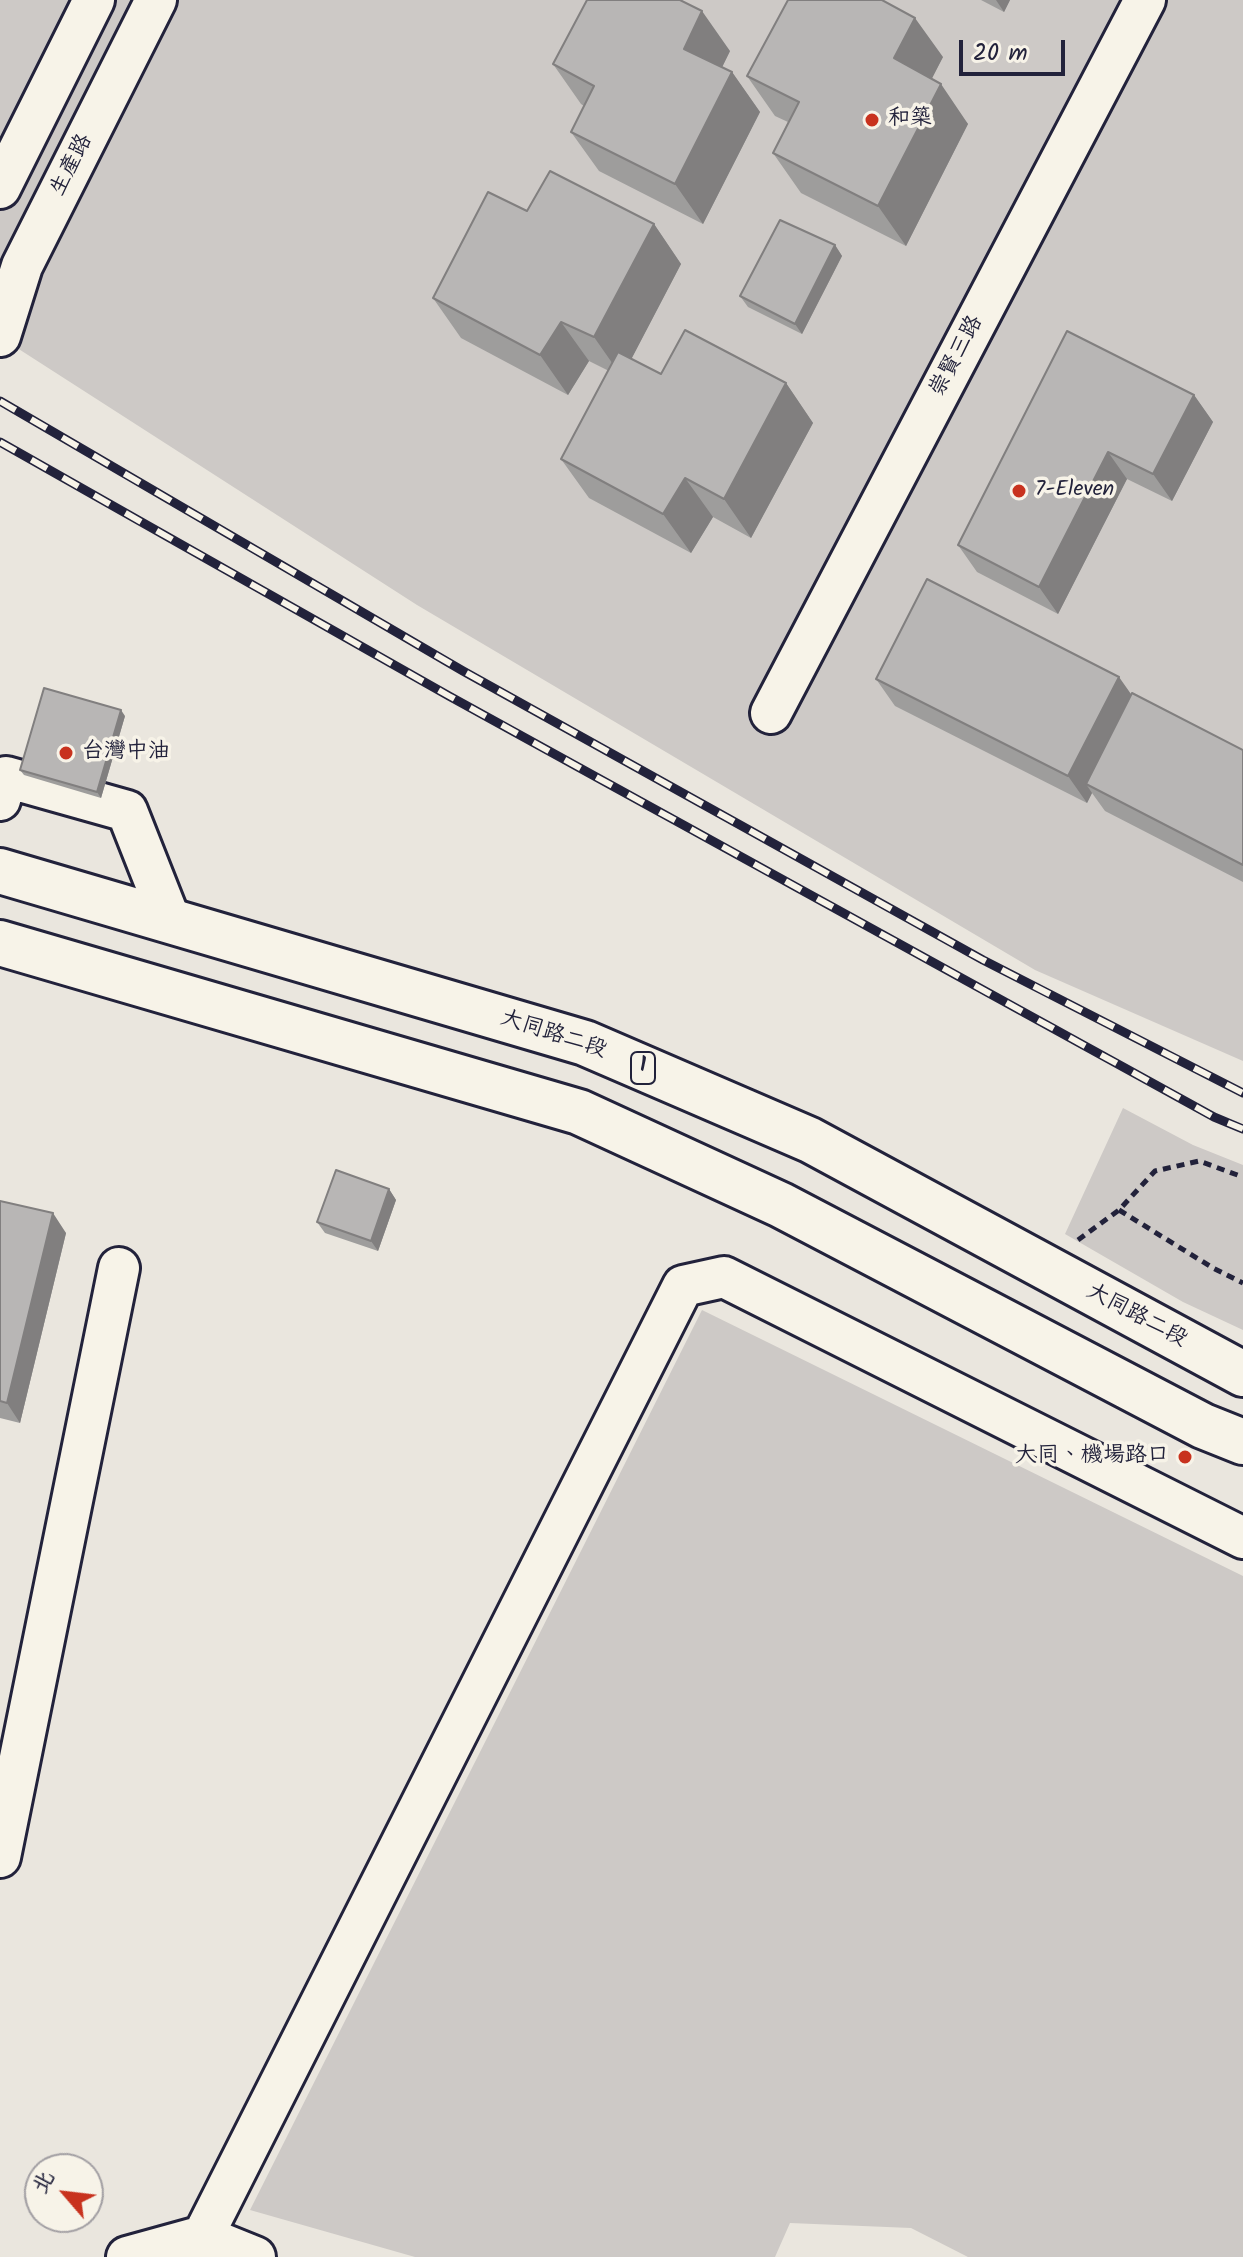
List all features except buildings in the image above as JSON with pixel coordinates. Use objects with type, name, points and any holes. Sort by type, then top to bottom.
[{"type":"main road","name":"大同路二段","points":[[0,871],[585,1043],[810,1140],[1243,1374]]},
{"type":"main road","points":[[0,943],[579,1112],[781,1205],[1203,1426],[1243,1442]]},
{"type":"street","points":[[0,188],[94,0]]},
{"type":"street","name":"生產路","points":[[0,336],[22,266],[156,0]]},
{"type":"street","name":"崇賢三路","points":[[771,713],[1145,0]]},
{"type":"street","points":[[0,800],[6,777],[127,811],[170,920]]},
{"type":"street","points":[[0,1857],[119,1268]]},
{"type":"street","points":[[203,2236],[683,1286],[724,1277],[1243,1538]]},
{"type":"street","points":[[146,2254],[203,2236],[255,2257]]},
{"type":"path","points":[[1077,1240],[1119,1210],[1155,1171],[1199,1161],[1243,1177]]},
{"type":"path","points":[[1119,1210],[1243,1283]]},
{"type":"shaded area","points":[[0,0],[1243,0],[1243,1061],[1035,970],[417,605],[0,337]]},
{"type":"shaded area","points":[[1123,1108],[1193,1145],[1243,1165],[1243,1330],[1183,1302],[1065,1234]]},
{"type":"shaded area","points":[[702,1310],[1243,1576],[1243,2257],[968,2257],[911,2228],[790,2223],[775,2257],[415,2257],[250,2210]]},
{"type":"railway","points":[[0,401],[463,671],[983,960],[1243,1093]]},
{"type":"railway","points":[[0,442],[449,696],[1214,1117],[1243,1129]]},
{"type":"place","name":"和築","points":[[872,120]]},
{"type":"place","name":"7-Eleven","points":[[1019,491]]},
{"type":"place","name":"台灣中油","points":[[66,753]]},
{"type":"place","name":"大同、機場路口","points":[[1185,1457]]}]
